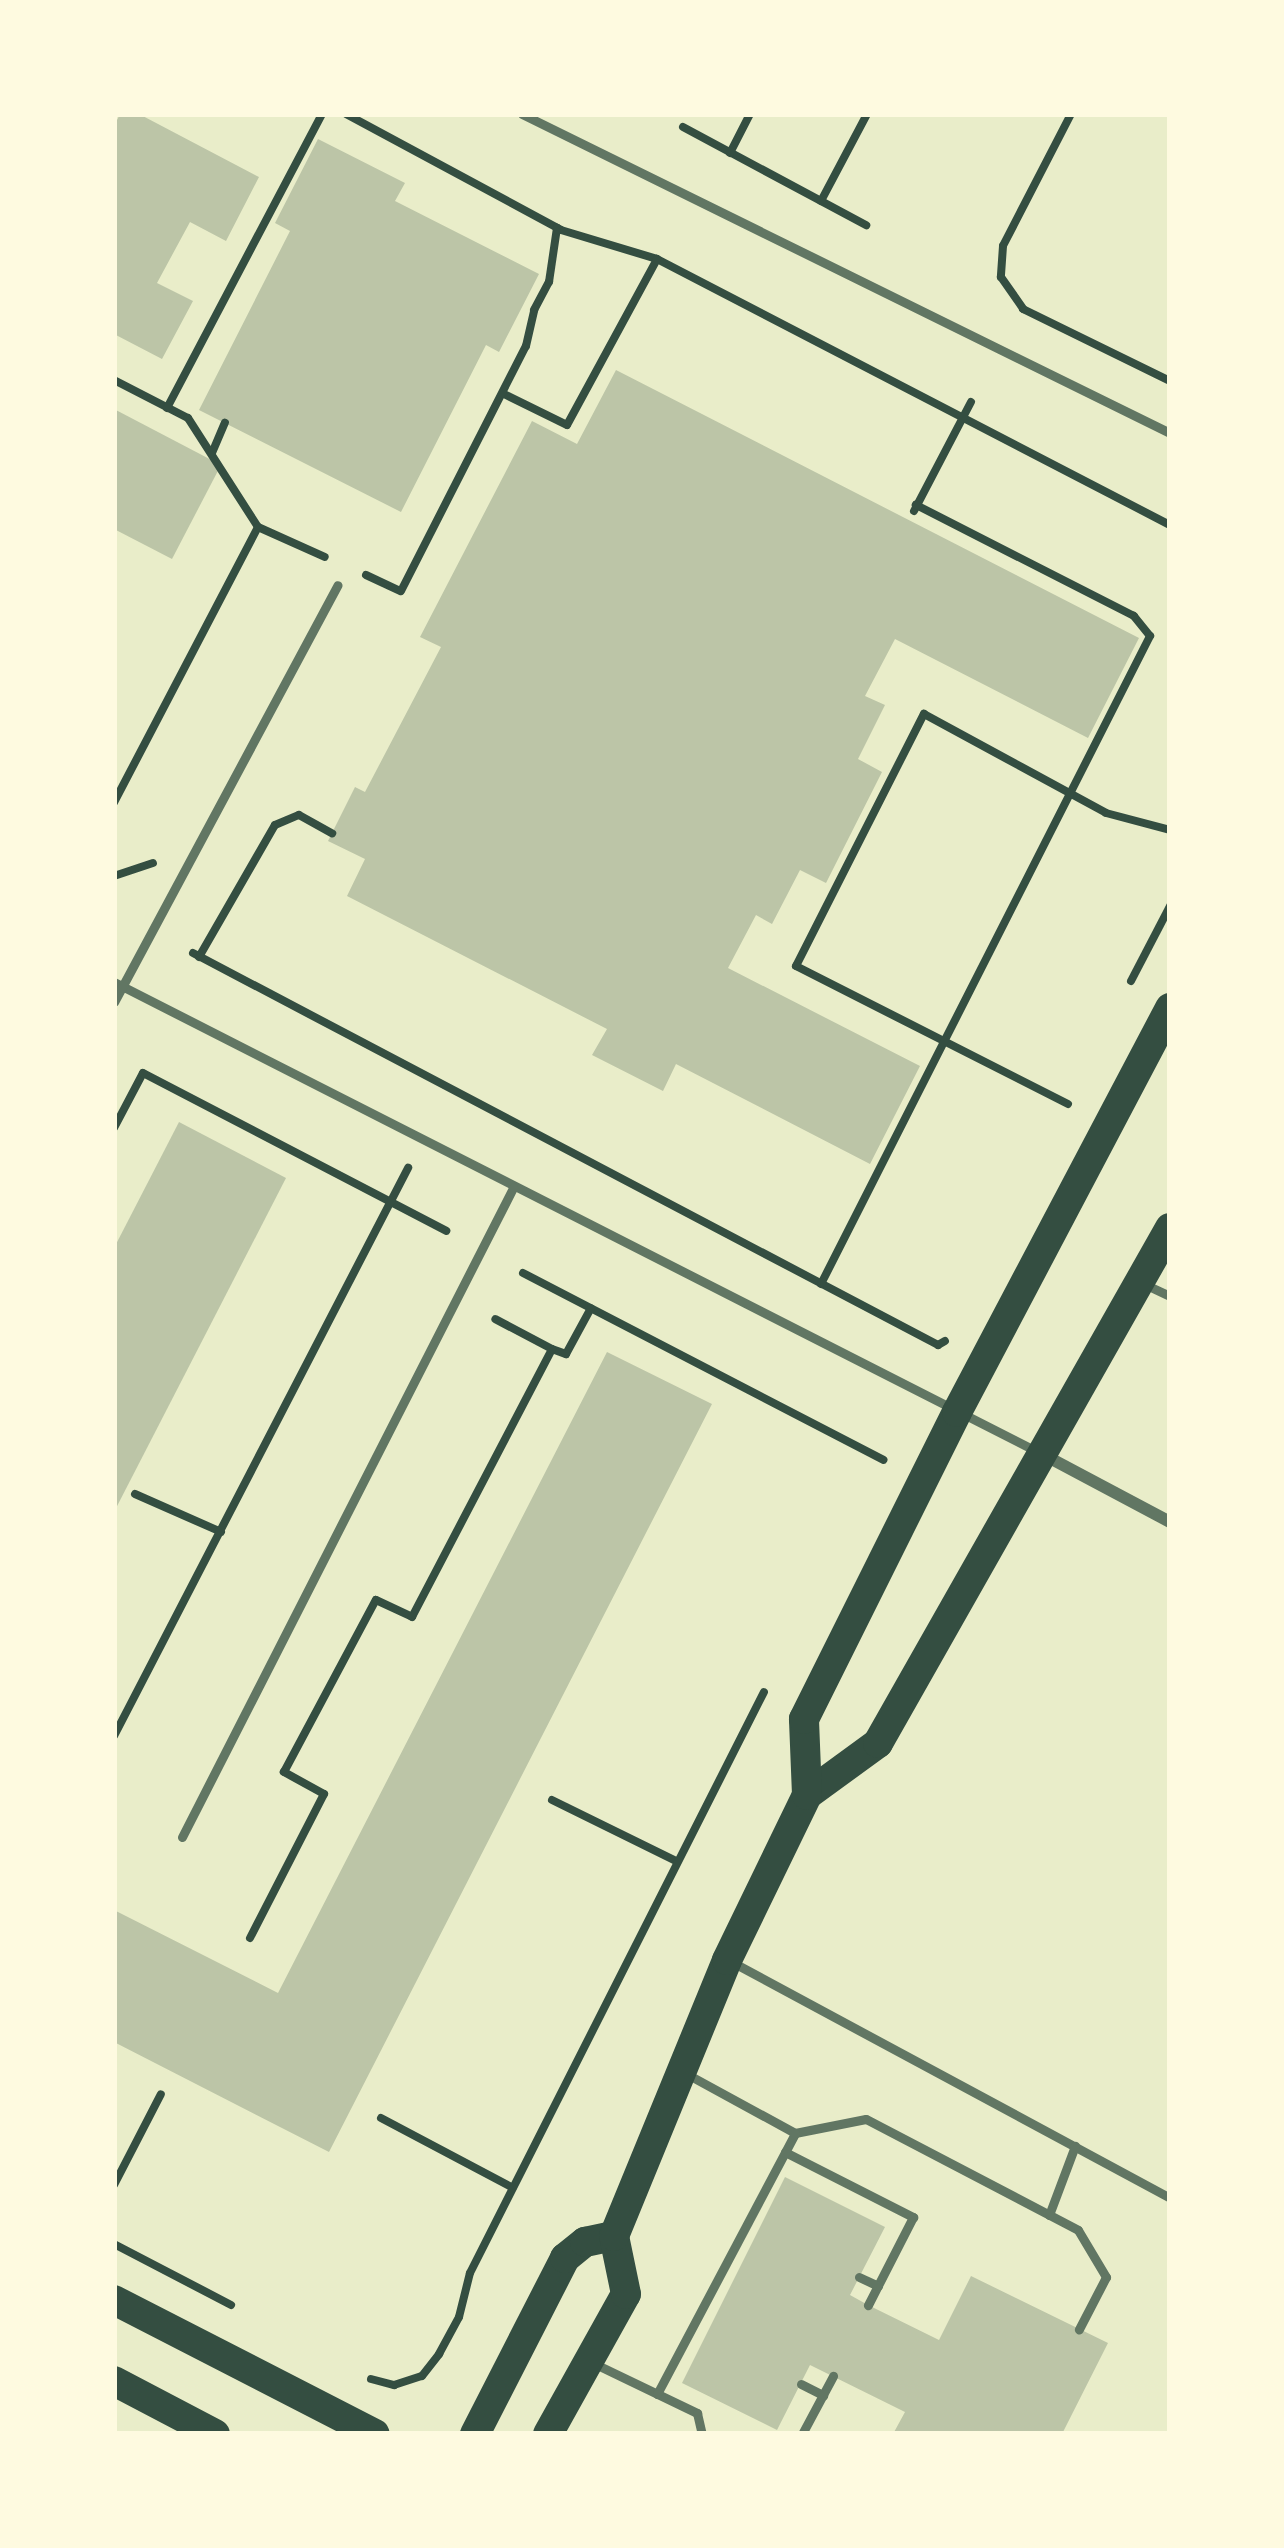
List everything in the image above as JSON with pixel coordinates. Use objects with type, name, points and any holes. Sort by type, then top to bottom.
[{"type":"main road","points":[[807,1795],[804,1719],[957,1412],[1170,1008]]},
{"type":"main road","points":[[548,2434],[626,2294],[614,2236],[685,2074],[727,1960],[807,1795],[878,1743],[1043,1455],[1156,1290],[1170,1228]]},
{"type":"main road","points":[[475,2434],[565,2258],[585,2242],[614,2236]]},
{"type":"main road","points":[[114,2300],[375,2434]]},
{"type":"main road","points":[[114,2381],[215,2434]]},
{"type":"street","points":[[1043,1455],[1170,1522]]},
{"type":"lane","points":[[522,114],[1170,433]]},
{"type":"lane","points":[[114,1002],[118,984],[338,585]]},
{"type":"lane","points":[[118,984],[1043,1455]]},
{"type":"lane","points":[[182,1837],[513,1188]]},
{"type":"lane","points":[[727,1960],[1170,2198]]},
{"type":"lane","points":[[685,2074],[795,2133],[866,2120],[1078,2230],[1106,2277],[1079,2329]]},
{"type":"lane","points":[[657,2394],[795,2133]]},
{"type":"lane","points":[[1049,2215],[1075,2146]]},
{"type":"lane","points":[[785,2152],[913,2217],[868,2305]]},
{"type":"lane","points":[[747,2223],[759,2229]]},
{"type":"lane","points":[[859,2277],[878,2286]]},
{"type":"lane","points":[[690,2330],[704,2337]]},
{"type":"lane","points":[[589,2361],[697,2414],[702,2434]]},
{"type":"lane","points":[[802,2434],[832,2376]]},
{"type":"lane","points":[[801,2384],[823,2395]]},
{"type":"path","points":[[167,408],[322,114]]},
{"type":"path","points":[[346,114],[557,228],[660,260],[1170,525]]},
{"type":"path","points":[[730,153],[750,114]]},
{"type":"path","points":[[821,201],[867,114]]},
{"type":"path","points":[[1071,114],[1004,246],[999,260],[1006,288],[1018,309],[1170,381]]},
{"type":"path","points":[[682,127],[717,151],[730,153],[866,225]]},
{"type":"path","points":[[363,574],[401,591],[504,394],[549,282],[557,228]]},
{"type":"path","points":[[504,394],[567,425],[670,248]]},
{"type":"path","points":[[994,293],[1006,288]]},
{"type":"path","points":[[114,380],[188,418],[258,527],[344,565]]},
{"type":"path","points":[[821,1284],[1147,648],[1147,627],[915,508],[970,402]]},
{"type":"path","points":[[211,454],[225,423]]},
{"type":"path","points":[[114,803],[258,527]]},
{"type":"path","points":[[1067,1104],[796,966],[924,714],[1106,813],[1170,830]]},
{"type":"path","points":[[332,833],[299,815],[275,825],[196,955],[938,1345],[946,1340]]},
{"type":"path","points":[[114,1128],[143,1073],[446,1231]]},
{"type":"path","points":[[114,1736],[393,1204],[420,1140]]},
{"type":"path","points":[[523,1273],[884,1460],[880,1466]]},
{"type":"path","points":[[496,1319],[566,1354],[590,1308]]},
{"type":"path","points":[[250,1938],[324,1794],[284,1772],[376,1600],[412,1617],[552,1348]]},
{"type":"path","points":[[135,1494],[221,1532]]},
{"type":"path","points":[[365,2378],[394,2385],[422,2376],[459,2317],[470,2273],[773,1673]]},
{"type":"path","points":[[553,1800],[676,1861]]},
{"type":"path","points":[[114,2185],[161,2094]]},
{"type":"path","points":[[381,2118],[513,2188]]},
{"type":"building","points":[[120,114],[139,114],[259,177],[226,241],[190,222],[157,283],[193,301],[162,359],[114,334],[114,126]]},
{"type":"building","points":[[318,139],[405,183],[395,201],[539,274],[499,352],[486,345],[401,512],[199,410],[290,231],[275,223]]},
{"type":"building","points":[[616,370],[1139,638],[1088,738],[895,639],[865,696],[885,705],[858,759],[882,772],[826,883],[800,870],[772,924],[756,915],[728,968],[920,1066],[870,1164],[676,1064],[663,1091],[592,1055],[607,1029],[347,896],[365,859],[328,841],[355,787],[365,792],[441,647],[420,637],[532,421],[577,444]]},
{"type":"building","points":[[114,409],[221,465],[172,559],[114,529]]},
{"type":"building","points":[[179,1122],[286,1178],[114,1512],[114,1248]]},
{"type":"building","points":[[607,1352],[712,1404],[329,2152],[114,2042],[114,1910],[278,1993]]},
{"type":"building","points":[[785,2177],[885,2227],[850,2295],[868,2305],[939,2340],[971,2276],[1108,2343],[1062,2434],[893,2434],[905,2412],[810,2365],[777,2430],[682,2383]]}]
